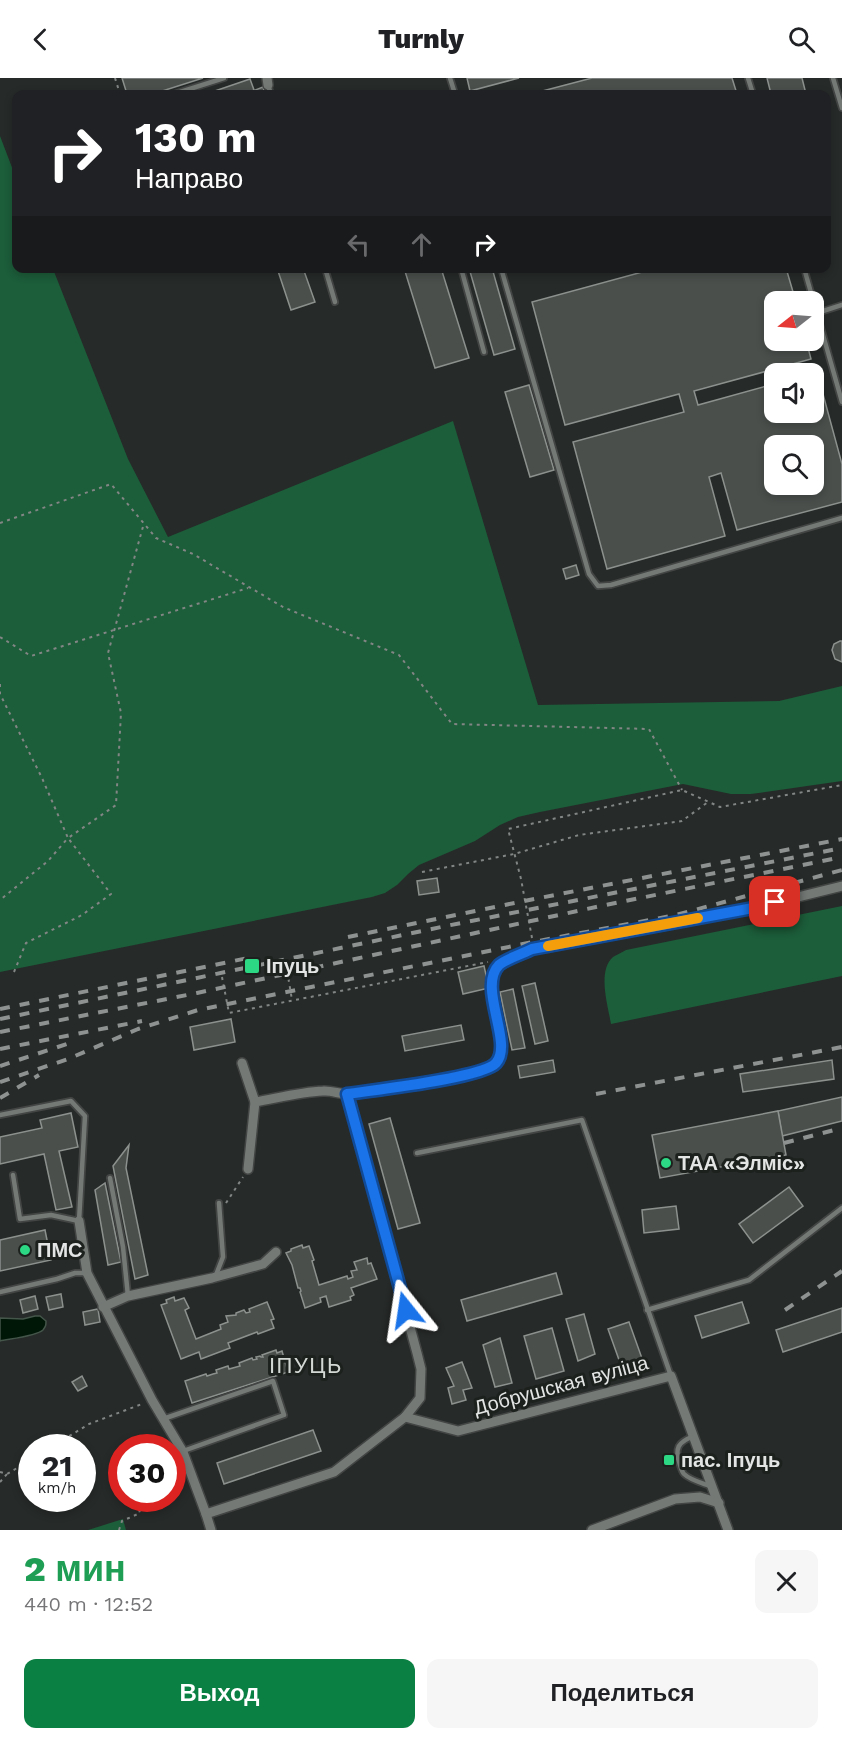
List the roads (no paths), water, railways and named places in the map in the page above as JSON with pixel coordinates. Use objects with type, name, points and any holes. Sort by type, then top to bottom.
[{"type":"street","points":[[255,1102],[325,1091],[347,1094],[463,1076],[485,1070],[496,1063],[502,1051],[491,984],[493,973],[500,963],[532,949],[753,908],[842,886]]},
{"type":"street","points":[[242,1063],[255,1102],[248,1169]]},
{"type":"street","points":[[206,1514],[334,1472],[405,1418],[420,1398],[421,1369],[347,1094]]},
{"type":"street","points":[[79,1221],[87,1273],[152,1400],[172,1434]]},
{"type":"street","points":[[103,1307],[128,1296],[263,1264],[276,1252]]},
{"type":"street","name":"Добрушская вуліца","points":[[405,1418],[458,1431],[671,1376],[728,1530]]},
{"type":"street","points":[[186,1460],[211,1530]]},
{"type":"street","points":[[592,1530],[675,1499],[700,1497],[719,1503]]},
{"type":"lane","points":[[186,90],[224,78]]},
{"type":"lane","points":[[833,78],[842,108]]},
{"type":"lane","points":[[326,273],[335,302]]},
{"type":"lane","points":[[461,273],[484,352]]},
{"type":"lane","points":[[502,273],[589,574],[598,586],[611,585],[842,518]]},
{"type":"lane","points":[[805,273],[811,291]]},
{"type":"lane","points":[[824,311],[842,305]]},
{"type":"lane","points":[[824,338],[842,402]]},
{"type":"lane","points":[[0,1115],[71,1101],[85,1116],[79,1221],[51,1215],[20,1219],[13,1175]]},
{"type":"lane","points":[[417,1153],[582,1120],[671,1376]]},
{"type":"lane","points":[[110,1178],[123,1247],[128,1296]]},
{"type":"lane","points":[[215,1277],[223,1257],[219,1203]]},
{"type":"lane","points":[[647,1310],[749,1280],[842,1208]]},
{"type":"lane","points":[[0,1292],[75,1273],[87,1273]]},
{"type":"lane","points":[[163,1419],[273,1381],[284,1416],[186,1451]]},
{"type":"lane","points":[[694,1436],[683,1440],[677,1449],[677,1458],[682,1473],[691,1479],[713,1486]]},
{"type":"railway","points":[[348,937],[842,839]]},
{"type":"railway","points":[[0,1019],[446,926],[842,848]]},
{"type":"railway","points":[[0,1032],[197,993],[596,907],[842,857]]},
{"type":"railway","points":[[0,1082],[68,1059],[138,1029],[198,1010],[676,915],[842,870]]},
{"type":"railway","points":[[0,1009],[248,958]]},
{"type":"railway","points":[[0,1049],[142,1021]]},
{"type":"railway","points":[[0,1066],[73,1042]]},
{"type":"railway","points":[[596,1094],[842,1047]]},
{"type":"railway","points":[[0,1098],[39,1075]]},
{"type":"railway","points":[[784,1143],[842,1128]]},
{"type":"railway","points":[[785,1310],[842,1271]]},
{"type":"place","name":"Іпуць","points":[[252,966]]},
{"type":"place","name":"ТАА «Элміс»","points":[[666,1163]]},
{"type":"place","name":"ПМС","points":[[25,1250]]},
{"type":"place","name":"пас. Іпуць","points":[[669,1460]]},
{"type":"district","name":"ІПУЦЬ","points":[[306,1365]]}]
